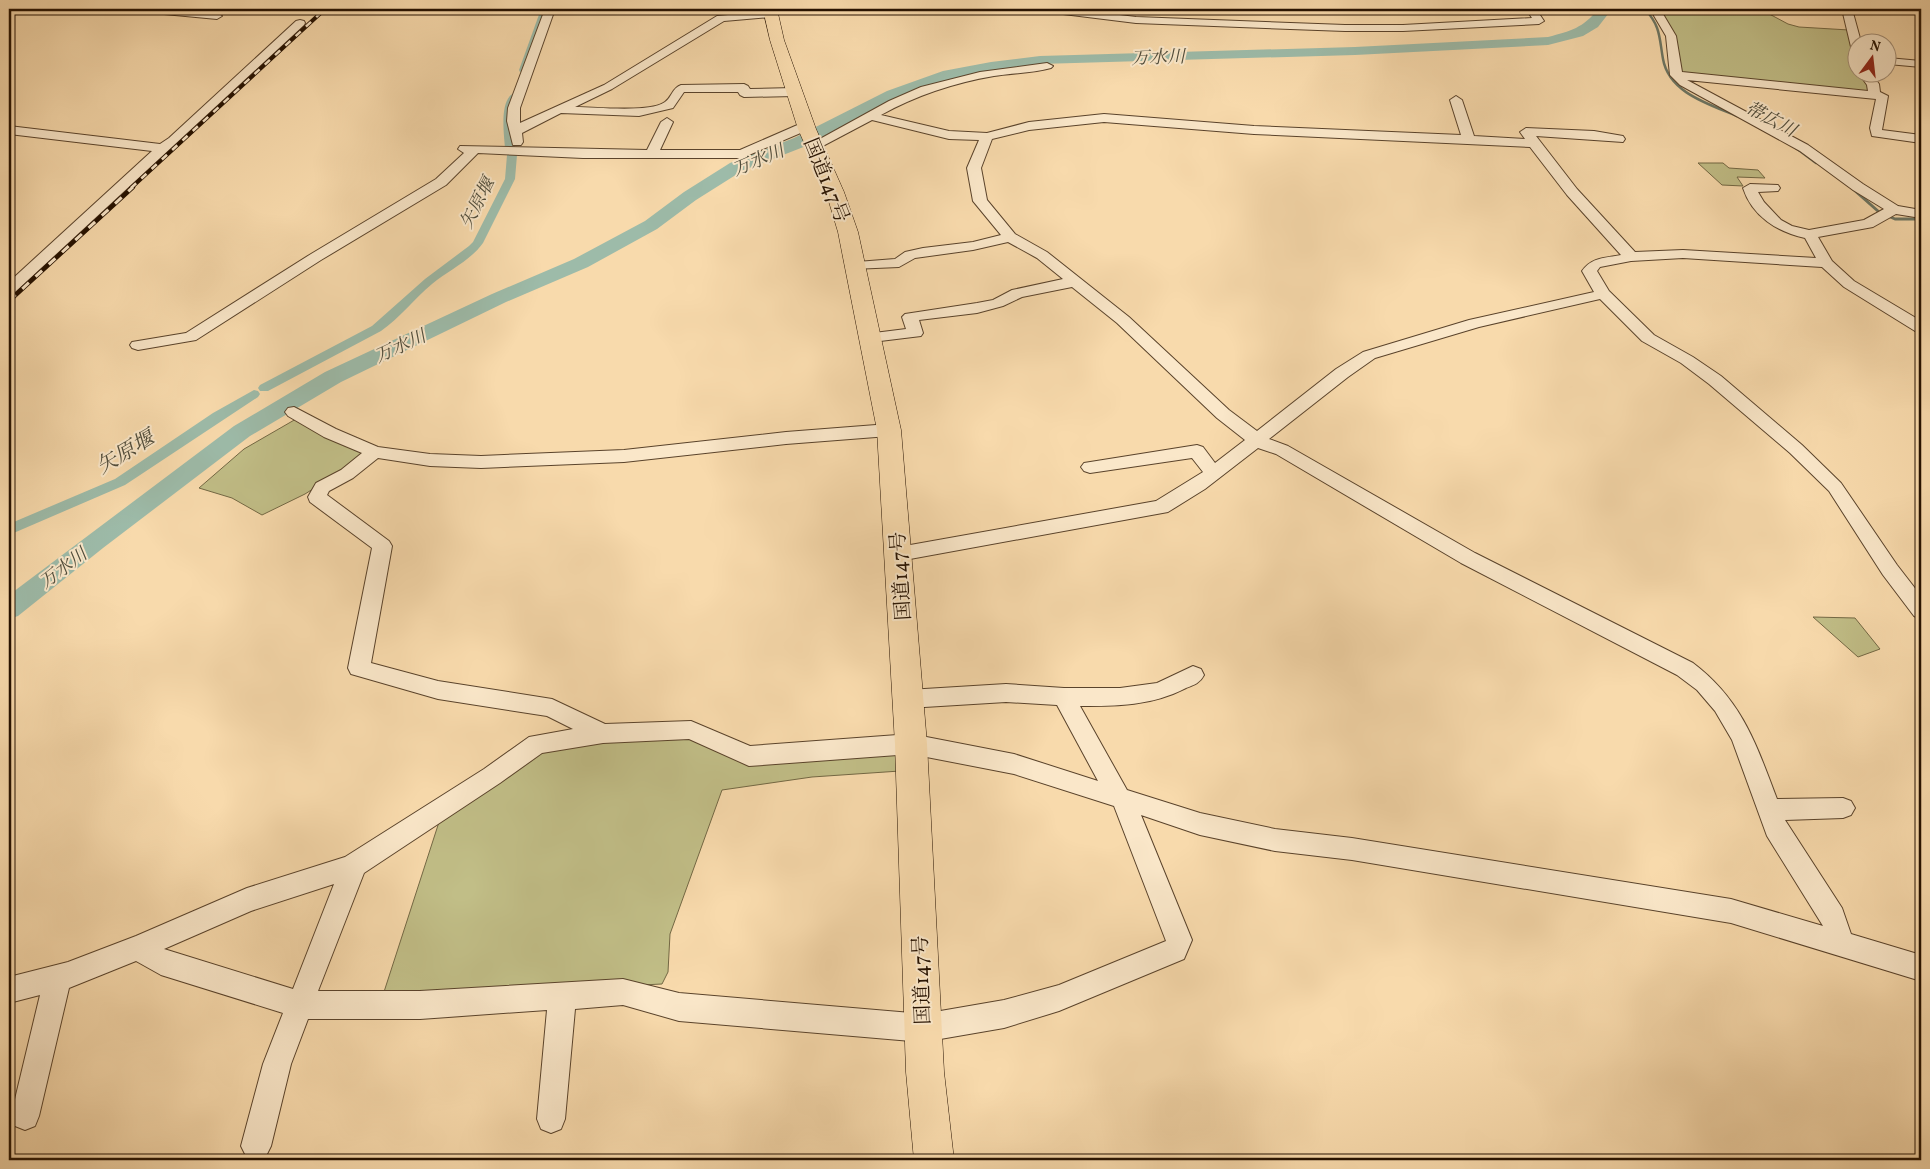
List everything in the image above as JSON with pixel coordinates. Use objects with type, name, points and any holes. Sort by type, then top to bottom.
[{"type":"highway","name":"国道147号","points":[[770,11],[776,40],[811,136],[835,192],[857,266],[889,430],[911,744],[925,1072],[934,1160]]},
{"type":"street","points":[[151,9],[217,16]]},
{"type":"street","points":[[519,151],[513,121],[514,108],[550,9]]},
{"type":"street","points":[[1048,9],[1136,20],[1279,21],[1345,28],[1403,28],[1539,21],[1531,9]]},
{"type":"street","points":[[1136,20],[1139,9]]},
{"type":"street","points":[[1331,10],[1372,9]]},
{"type":"street","points":[[1655,9],[1670,35],[1672,63],[1676,75],[1684,83],[1703,95],[1765,125],[1804,148],[1858,187],[1887,213]]},
{"type":"street","points":[[1847,9],[1850,14],[1852,32]]},
{"type":"street","points":[[1331,10],[1345,28]]},
{"type":"street","points":[[515,132],[608,87],[714,21],[721,18],[770,11]]},
{"type":"street","points":[[9,290],[300,23]]},
{"type":"street","points":[[1898,62],[1921,64]]},
{"type":"street","points":[[138,345],[190,337],[316,256],[441,182],[469,149],[583,154],[742,154],[811,136],[871,116],[940,84],[975,76],[1047,66]]},
{"type":"street","points":[[1676,75],[1882,96],[1882,108],[1876,118],[1876,133],[1921,140]]},
{"type":"street","points":[[1872,82],[1875,95]]},
{"type":"street","points":[[559,110],[639,112],[669,105],[681,89],[744,88],[744,94],[794,92]]},
{"type":"street","points":[[1456,100],[1470,140]]},
{"type":"street","points":[[871,116],[948,135],[987,137],[1029,126],[1104,118],[1254,130],[1382,134],[1534,143]]},
{"type":"street","points":[[652,154],[667,122]]},
{"type":"street","points":[[9,130],[162,148]]},
{"type":"street","points":[[1619,139],[1594,135],[1526,132],[1572,192],[1631,256]]},
{"type":"street","points":[[987,137],[974,168],[980,201],[1010,237],[1042,255],[1073,282],[1123,320],[1223,414],[1258,441],[1282,450],[1468,558],[1685,669],[1698,679],[1723,705],[1742,738],[1776,828],[1833,917],[1840,944]]},
{"type":"street","points":[[1773,188],[1750,188],[1751,194],[1768,215],[1785,229],[1810,235],[1817,232],[1868,224],[1887,213],[1921,214]]},
{"type":"street","points":[[1810,235],[1826,263],[1850,284],[1921,328]]},
{"type":"street","points":[[857,266],[899,263],[910,255],[922,252],[973,246],[1010,237]]},
{"type":"street","points":[[1826,263],[1683,254],[1631,256],[1595,264],[1589,272],[1604,294],[1648,338],[1687,360],[1715,380],[1796,449],[1835,488],[1890,570],[1921,611]]},
{"type":"street","points":[[872,337],[915,333],[910,317],[977,308],[998,303],[1016,294],[1073,282]]},
{"type":"street","points":[[899,554],[1161,507],[1214,474],[1342,373],[1369,354],[1474,323],[1604,294]]},
{"type":"street","points":[[294,412],[330,433],[375,452],[430,460],[481,462],[545,461],[624,456],[786,438],[889,430]]},
{"type":"street","points":[[1090,467],[1197,451],[1214,474]]},
{"type":"street","points":[[375,452],[347,474],[322,487],[317,497],[382,546],[359,668],[438,690],[552,708],[603,734]]},
{"type":"street","points":[[908,699],[1032,692],[1064,697],[1120,697],[1160,690],[1193,675]]},
{"type":"street","points":[[138,948],[161,962],[300,1005],[420,1005],[624,992],[679,1006],[923,1028],[1004,1014],[1059,998],[1175,950],[1179,940],[1121,799],[1064,697]]},
{"type":"street","points":[[9,990],[58,977],[138,948],[247,900],[354,865],[492,776],[537,744],[603,734],[691,730],[749,756],[911,744],[1014,764],[1200,824],[1275,840],[1352,849],[1731,911],[1921,968]]},
{"type":"street","points":[[1769,810],[1842,808]]},
{"type":"street","points":[[256,1146],[278,1064],[354,865]]},
{"type":"street","points":[[25,1116],[58,977]]},
{"type":"street","points":[[550,1119],[562,997]]},
{"type":"shaded area","points":[[1659,9],[1760,9],[1788,24],[1799,27],[1849,30],[1848,82],[1868,82],[1870,85],[1867,93],[1679,72],[1667,21]]},
{"type":"shaded area","points":[[1698,163],[1723,163],[1729,168],[1758,170],[1765,178],[1737,177],[1743,186],[1722,185]]},
{"type":"shaded area","points":[[296,419],[367,455],[305,494],[262,515],[232,498],[199,488],[244,449]]},
{"type":"shaded area","points":[[1813,617],[1855,618],[1880,649],[1858,657]]},
{"type":"shaded area","points":[[690,735],[751,762],[899,751],[900,771],[812,777],[722,790],[670,934],[668,972],[662,984],[382,998],[440,819],[540,750],[603,739]]},
{"type":"waterway","name":"矢原堰","points":[[523,70],[545,9]]},
{"type":"waterway","name":"万水川","points":[[9,609],[94,542],[242,431],[333,377],[499,298],[581,263],[651,225],[690,196],[736,167],[800,142],[892,94],[943,76],[991,66],[1040,60],[1355,51],[1548,41],[1578,33],[1593,24],[1605,9]]},
{"type":"waterway","name":"帯広川","points":[[1645,9],[1657,27],[1663,59],[1673,81],[1692,96],[1737,116]]},
{"type":"waterway","name":"矢原堰","points":[[510,148],[507,116],[514,96]]},
{"type":"waterway","name":"帯広川","points":[[1796,148],[1816,163]]},
{"type":"waterway","name":"矢原堰","points":[[367,334],[385,323],[421,288],[467,254],[478,243],[510,179],[512,155]]},
{"type":"waterway","name":"帯広川","points":[[1853,189],[1879,212],[1895,219],[1921,219]]},
{"type":"waterway","name":"矢原堰","points":[[264,388],[363,336]]},
{"type":"waterway","name":"矢原堰","points":[[9,530],[120,482],[254,394]]},
{"type":"railway","points":[[131,188],[325,9]]},
{"type":"railway","points":[[9,301],[133,187]]}]
